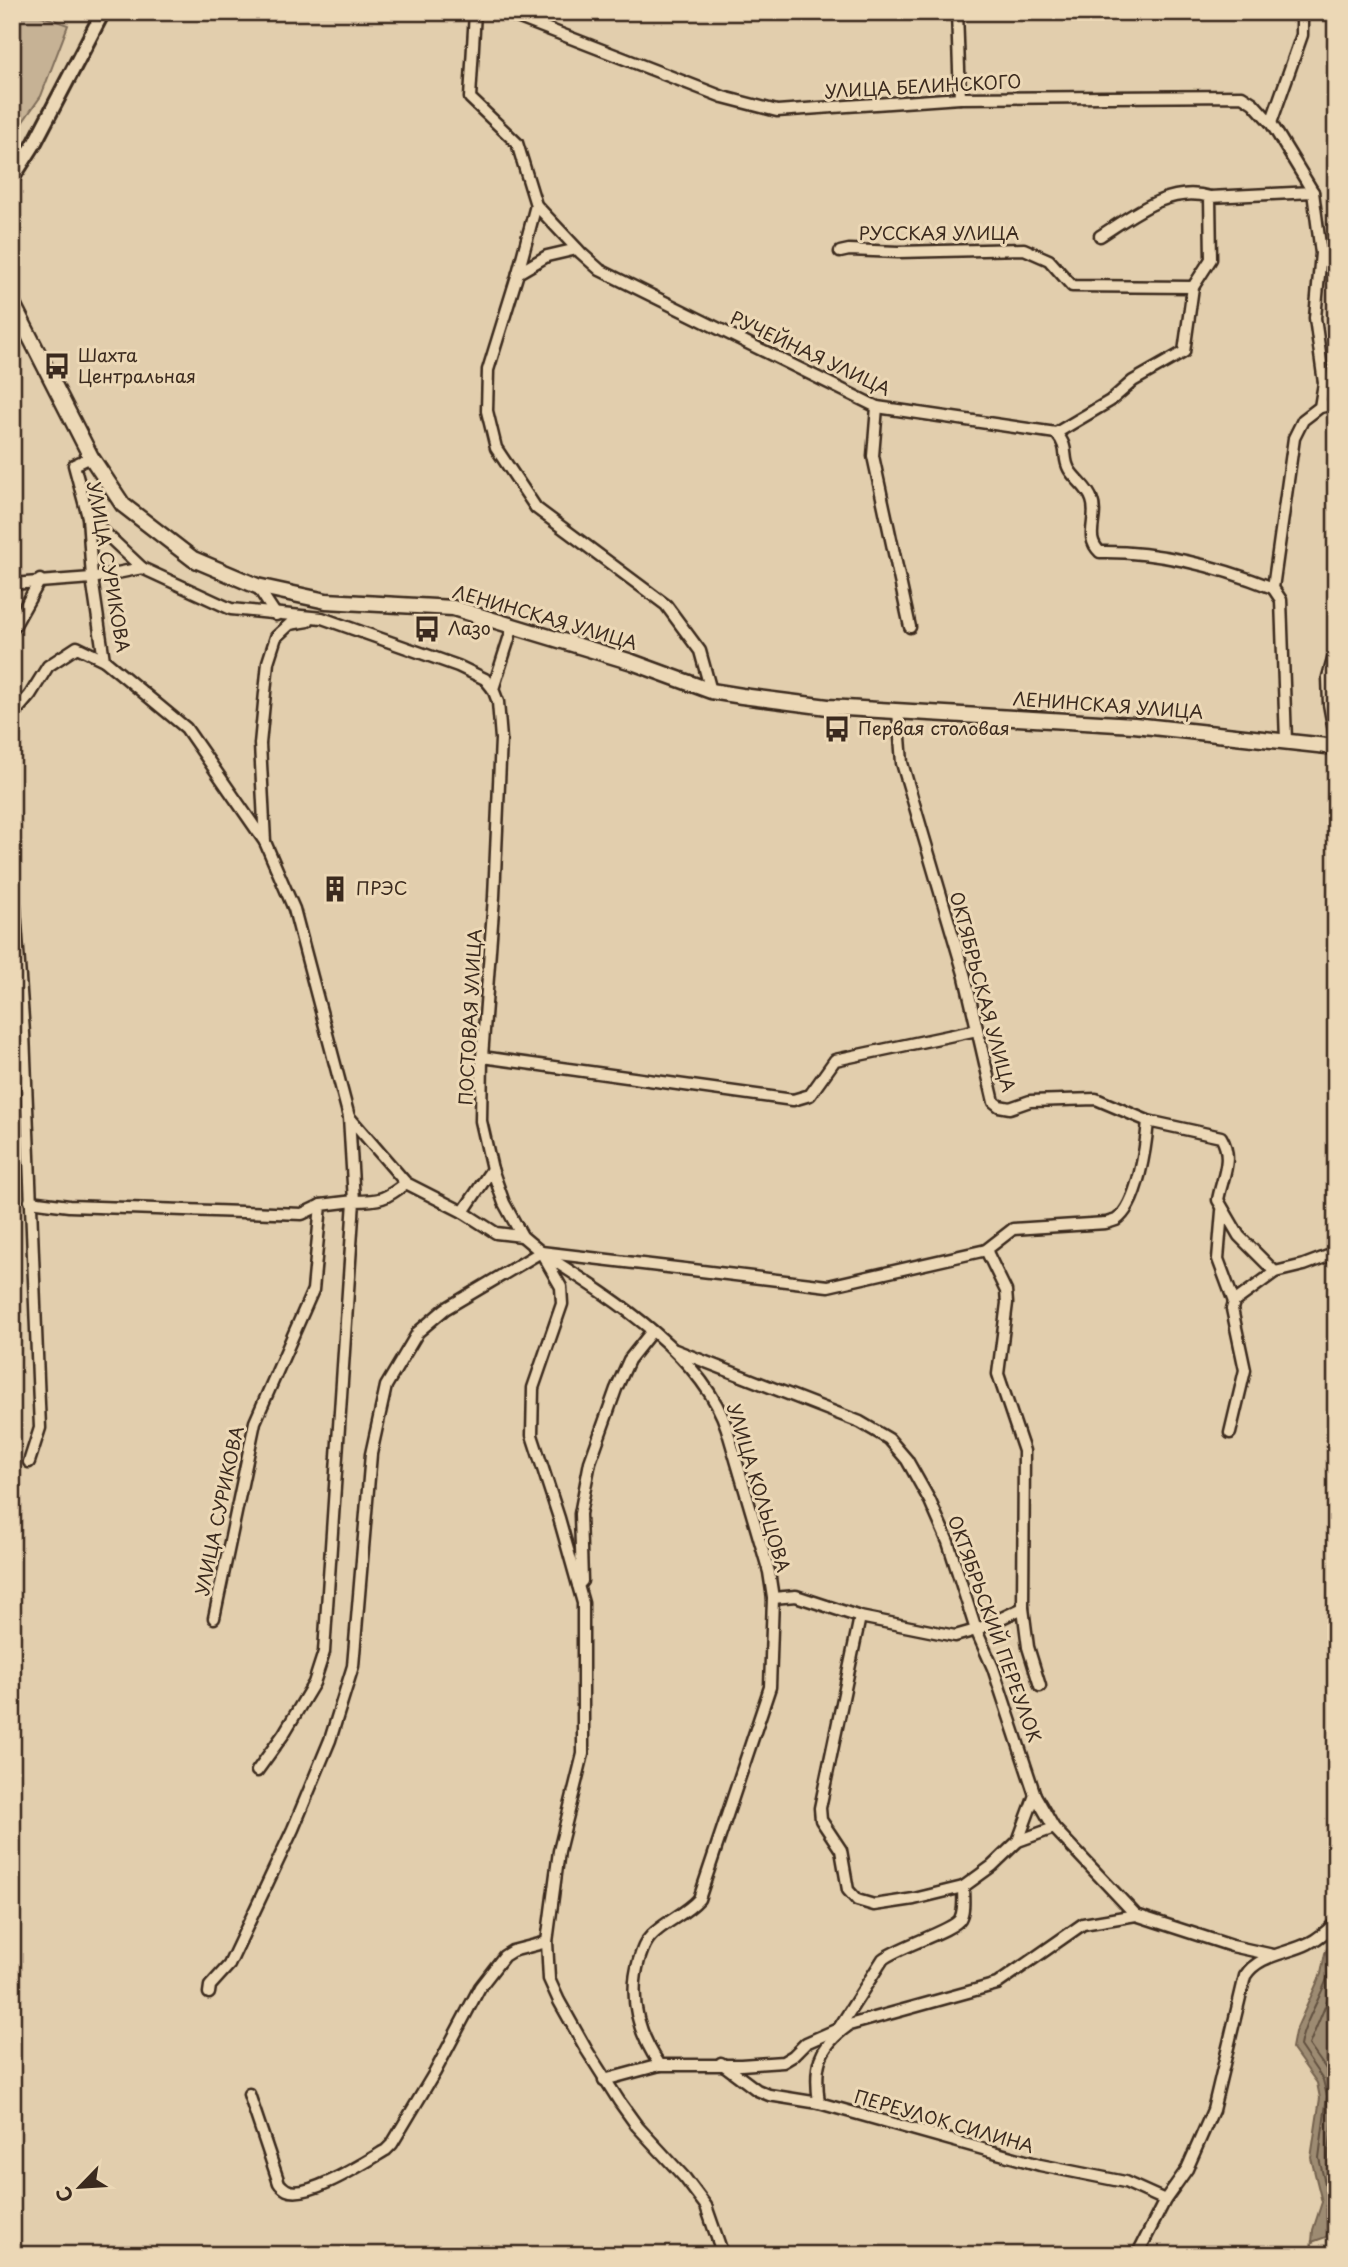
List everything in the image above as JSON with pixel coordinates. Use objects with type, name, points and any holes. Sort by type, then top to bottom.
[{"type":"main road","name":"ЛЕНИНСКАЯ УЛИЦА","points":[[13,310],[90,457],[123,505],[193,559],[257,586],[326,601],[453,608],[632,662],[711,691],[828,707],[1134,725],[1336,744]]},
{"type":"street","name":"РУЧЕЙНАЯ УЛИЦА","points":[[475,12],[470,98],[517,144],[536,205],[600,270],[877,407],[1056,433]]},
{"type":"street","name":"УЛИЦА БЕЛИНСКОГО","points":[[503,12],[723,97],[777,110],[960,98],[1242,96],[1253,103],[1271,124],[1313,192]]},
{"type":"street","points":[[957,12],[960,98]]},
{"type":"street","points":[[1271,124],[1302,35],[1302,12]]},
{"type":"street","points":[[12,179],[33,146],[100,13]]},
{"type":"street","points":[[1100,236],[1155,202],[1183,194],[1210,197],[1313,192],[1321,253],[1315,318],[1324,383],[1320,407]]},
{"type":"street","points":[[1210,197],[1210,259],[1193,287],[1184,352],[1133,381],[1110,401],[1056,433],[1066,448],[1068,468],[1091,497],[1094,509],[1091,539],[1100,552],[1154,556],[1223,570],[1273,588],[1281,600],[1286,741]]},
{"type":"street","points":[[536,205],[488,370],[487,411],[496,448],[536,508],[666,605],[699,651],[711,691]]},
{"type":"street","points":[[518,273],[547,256],[577,249]]},
{"type":"street","name":"РУССКАЯ УЛИЦА","points":[[840,252],[1024,249],[1048,260],[1072,286],[1193,287]]},
{"type":"street","points":[[1273,588],[1294,438],[1303,420],[1320,407],[1336,404]]},
{"type":"street","points":[[877,407],[873,456],[910,627]]},
{"type":"street","name":"УЛИЦА СУРИКОВА","points":[[90,457],[74,466],[88,517],[92,578],[104,660],[186,728],[265,842],[294,909],[349,1117]]},
{"type":"street","points":[[88,517],[142,568],[231,609],[323,618],[458,666],[485,679],[493,689]]},
{"type":"street","points":[[12,584],[92,578],[142,568]]},
{"type":"street","points":[[12,630],[40,580]]},
{"type":"street","points":[[257,586],[276,615]]},
{"type":"street","points":[[323,618],[326,601]]},
{"type":"street","name":"УЛИЦА СУРИКОВА","points":[[265,842],[260,744],[268,662],[276,637],[290,624],[323,618]]},
{"type":"street","points":[[493,689],[513,626]]},
{"type":"street","points":[[12,716],[30,695],[48,666],[77,647],[104,660]]},
{"type":"street","points":[[1336,649],[1328,677],[1329,704],[1336,744]]},
{"type":"street","name":"ПОСТОВАЯ УЛИЦА","points":[[493,689],[498,702],[501,739],[494,897],[482,1057],[481,1121],[503,1203],[522,1236],[541,1252],[561,1287],[562,1304],[533,1388],[532,1435],[583,1603],[583,1754],[559,1852],[547,1942],[550,1979],[559,2001],[604,2080],[636,2126],[697,2192],[706,2206],[723,2255]]},
{"type":"street","name":"ОКТЯБРЬСКАЯ УЛИЦА","points":[[898,711],[902,763],[965,977],[994,1102],[1010,1108],[1030,1101],[1096,1099],[1149,1121],[1221,1138],[1229,1157],[1218,1200],[1222,1211]]},
{"type":"street","points":[[12,868],[24,1033],[40,1428],[29,1462]]},
{"type":"street","points":[[482,1057],[793,1100],[810,1095],[835,1060],[977,1030]]},
{"type":"street","points":[[12,1041],[24,1033]]},
{"type":"street","points":[[349,1117],[406,1183],[463,1212],[496,1233],[522,1236]]},
{"type":"street","points":[[257,1771],[283,1735],[314,1683],[324,1651],[354,1201],[349,1117]]},
{"type":"street","points":[[209,1993],[210,1986],[229,1965],[293,1829],[330,1740],[353,1666],[371,1454],[386,1386],[418,1332],[445,1309],[541,1252],[828,1286],[986,1250],[1013,1229],[1106,1223],[1116,1220],[1123,1213],[1132,1195],[1146,1149],[1149,1121]]},
{"type":"street","points":[[463,1212],[492,1169]]},
{"type":"street","points":[[30,1201],[69,1206],[302,1214],[321,1205],[378,1201],[406,1183]]},
{"type":"street","name":"УЛИЦА СУРИКОВА","points":[[214,1618],[255,1422],[313,1290],[321,1205]]},
{"type":"street","points":[[1222,1211],[1239,1237],[1275,1272]]},
{"type":"street","points":[[1222,1211],[1218,1259],[1234,1303]]},
{"type":"street","points":[[986,1250],[1006,1291],[1007,1303],[998,1374],[1024,1451],[1023,1608],[1028,1647],[1040,1686]]},
{"type":"street","name":"УЛИЦА КОЛЬЦОВА","points":[[541,1252],[613,1298],[672,1348],[720,1408],[769,1572],[773,1598],[770,1687],[699,1899],[688,1911],[649,1937],[637,1967],[634,1995],[636,2014],[650,2050],[660,2065]]},
{"type":"street","points":[[1230,1433],[1245,1370],[1232,1309],[1234,1303],[1275,1272],[1304,1265],[1336,1252]]},
{"type":"street","name":"ПОСТОВАЯ УЛИЦА","points":[[578,1586],[582,1581],[580,1514],[590,1462],[629,1360],[652,1331]]},
{"type":"street","name":"ОКТЯБРЬСКИЙ ПЕРЕУЛОК","points":[[672,1348],[860,1422],[889,1439],[907,1460],[930,1501],[948,1542],[976,1630],[993,1668],[1035,1795],[1054,1828],[1136,1914]]},
{"type":"street","points":[[773,1598],[796,1596],[860,1617],[955,1636],[976,1630],[1023,1608]]},
{"type":"street","points":[[860,1617],[820,1808],[821,1819],[841,1850],[848,1890],[857,1900],[874,1905],[914,1899],[962,1887],[992,1866],[1018,1841],[1054,1828]]},
{"type":"street","points":[[1018,1841],[1035,1795]]},
{"type":"street","points":[[819,2103],[816,2083],[820,2056],[844,2027],[873,1971],[893,1951],[956,1924],[963,1911],[962,1887]]},
{"type":"street","points":[[604,2080],[660,2065],[783,2062],[806,2043],[844,2027],[997,1983],[1083,1924],[1136,1914],[1232,1946],[1273,1955]]},
{"type":"street","points":[[1136,2255],[1165,2200],[1187,2169],[1213,2110],[1245,1976],[1249,1969],[1273,1955],[1313,1941],[1336,1922]]},
{"type":"street","points":[[249,2094],[278,2183],[286,2190],[294,2192],[341,2178],[392,2144],[435,2072],[480,1987],[504,1956],[520,1948],[547,1942]]},
{"type":"street","name":"ПЕРЕУЛОК СИЛИНА","points":[[721,2063],[757,2090],[769,2095],[819,2103],[1040,2165],[1125,2182],[1165,2200]]},
{"type":"shaded area","points":[[12,12],[31,12],[68,25],[41,96],[12,137]]},
{"type":"water","points":[[1336,1934],[1336,2215],[1326,2237],[1312,2242],[1322,2202],[1311,2158],[1320,2098],[1317,2083],[1292,2048],[1295,2032],[1321,1974],[1325,1953]]},
{"type":"waterway","points":[[1311,2255],[1312,2241]]},
{"type":"place","name":"Шахта Центральная","points":[[57,366]]},
{"type":"place","name":"Лазо","points":[[427,629]]},
{"type":"place","name":"Первая столовая","points":[[837,729]]},
{"type":"place","name":"ПРЭС","points":[[335,889]]}]
